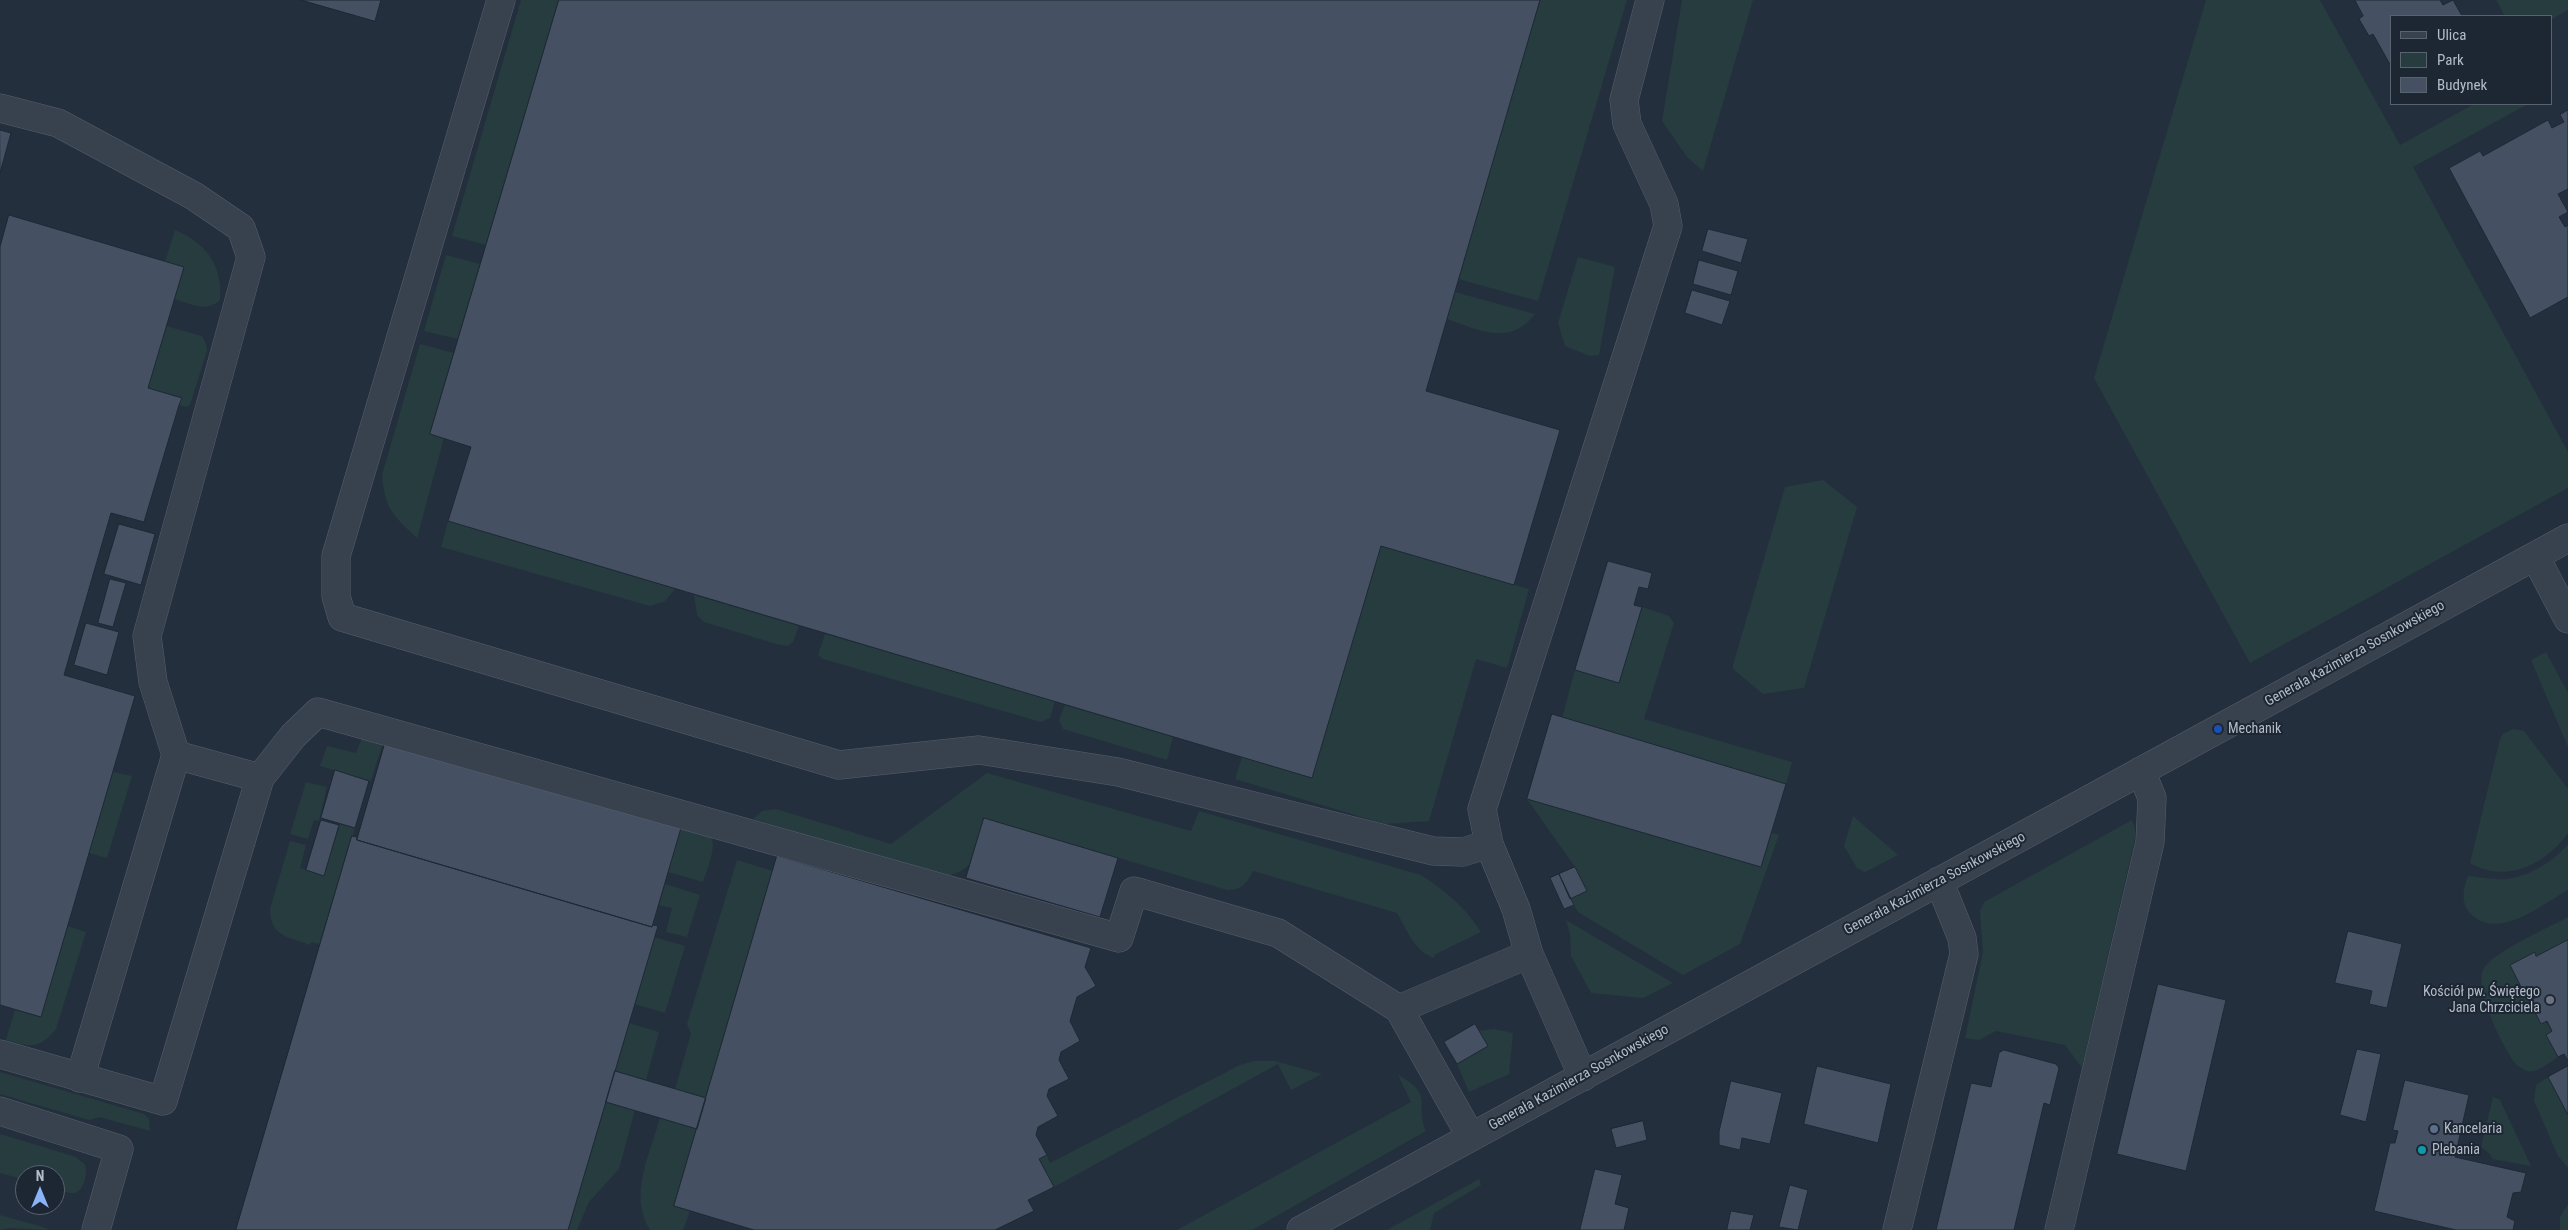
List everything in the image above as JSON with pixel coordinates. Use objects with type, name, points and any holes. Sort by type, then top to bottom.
[{"type":"street","points":[[501,0],[336,556],[336,596],[342,617],[839,765],[978,750],[1118,772],[1433,851],[1463,852],[1489,844]]},
{"type":"street","points":[[1583,1077],[1529,954],[1516,909],[1489,844],[1482,809],[1668,226],[1664,204],[1627,124],[1624,100],[1650,0]]},
{"type":"street","points":[[0,108],[58,123],[194,196],[240,228],[251,258],[147,636],[153,682],[176,755],[80,1078]]},
{"type":"street","name":"Generała Kazimierza Sosnkowskiego","points":[[1301,1230],[2568,538]]},
{"type":"street","points":[[2535,556],[2568,618]]},
{"type":"street","points":[[0,1054],[163,1101],[260,778],[293,736],[318,712],[1119,938],[1134,890],[1278,932],[1399,1009],[1471,1137]]},
{"type":"street","points":[[176,755],[260,778]]},
{"type":"street","points":[[2059,1230],[2150,842],[2152,798],[2141,771]]},
{"type":"street","points":[[1897,1230],[1964,954],[1962,938],[1939,881]]},
{"type":"street","points":[[1399,1009],[1529,954]]},
{"type":"street","points":[[0,1111],[119,1149],[96,1230]]},
{"type":"green space","points":[[521,0],[559,0],[486,245],[452,236]]},
{"type":"green space","points":[[1540,0],[1627,0],[1538,301],[1458,279]]},
{"type":"green space","points":[[1682,0],[1753,0],[1703,171],[1687,157],[1662,121]]},
{"type":"green space","points":[[2206,0],[2320,0],[2400,145],[2472,105],[2526,105],[2413,167],[2568,452],[2568,488],[2250,663],[2094,378]]},
{"type":"green space","points":[[2496,0],[2568,0],[2568,10],[2553,18],[2553,15],[2504,15]]},
{"type":"green space","points":[[175,230],[186,235],[204,249],[215,266],[219,276],[220,300],[215,304],[204,307],[175,299],[184,267],[165,262]]},
{"type":"green space","points":[[446,255],[480,264],[458,339],[424,331]]},
{"type":"green space","points":[[1578,257],[1615,267],[1599,355],[1590,356],[1565,346],[1558,323]]},
{"type":"green space","points":[[1455,292],[1535,314],[1525,324],[1505,333],[1494,333],[1471,328],[1447,319]]},
{"type":"green space","points":[[166,326],[202,336],[206,344],[207,351],[190,405],[186,407],[179,405],[181,397],[148,388]]},
{"type":"green space","points":[[420,344],[454,353],[430,434],[444,438],[417,538],[396,517],[388,504],[382,475]]},
{"type":"green space","points":[[1823,480],[1857,507],[1804,688],[1763,694],[1733,669],[1733,665],[1785,487]]},
{"type":"green space","points":[[448,521],[675,589],[665,601],[650,606],[441,547]]},
{"type":"green space","points":[[1381,546],[1529,589],[1507,668],[1476,659],[1429,821],[1385,824],[1235,779],[1242,757],[1311,778]]},
{"type":"green space","points":[[694,595],[799,626],[793,642],[788,646],[776,644],[704,622],[697,615]]},
{"type":"green space","points":[[1642,607],[1669,616],[1674,623],[1644,719],[1792,762],[1786,784],[1562,718],[1575,670],[1619,682]]},
{"type":"green space","points":[[825,634],[1055,701],[1050,718],[1041,722],[823,659],[818,655]]},
{"type":"green space","points":[[2546,652],[2568,693],[2568,747],[2531,660]]},
{"type":"green space","points":[[1065,705],[1173,737],[1167,760],[1063,729],[1059,720]]},
{"type":"green space","points":[[2513,729],[2524,731],[2568,789],[2568,833],[2548,854],[2536,862],[2524,868],[2497,872],[2470,863],[2500,739],[2503,734]]},
{"type":"green space","points":[[363,736],[383,742],[371,781],[320,766],[327,746],[356,753]]},
{"type":"green space","points":[[113,772],[132,776],[107,858],[89,853]]},
{"type":"green space","points":[[987,773],[1191,831],[1199,811],[1421,875],[1454,900],[1481,932],[1434,955],[1435,958],[1417,946],[1397,913],[1253,871],[1243,885],[1237,889],[1227,890],[984,818],[974,857],[970,864],[955,874],[942,877],[753,819],[762,811],[776,809],[891,844]]},
{"type":"green space","points":[[306,782],[327,787],[319,821],[314,820],[308,839],[290,834]]},
{"type":"green space","points":[[1527,799],[1761,867],[1772,833],[1779,835],[1740,944],[1683,975],[1578,912],[1570,899],[1587,891],[1575,867]]},
{"type":"green space","points":[[1853,816],[1898,855],[1865,872],[1857,868],[1844,846]]},
{"type":"green space","points":[[2132,820],[2135,828],[2135,838],[2082,1068],[2065,1045],[1996,1031],[1979,1040],[1965,1038],[1983,952],[1980,911],[1984,902]]},
{"type":"green space","points":[[340,824],[355,828],[320,944],[311,942],[310,945],[288,937],[277,930],[273,925],[270,909],[290,841],[306,845],[300,868],[324,876]]},
{"type":"green space","points":[[681,828],[702,832],[711,838],[713,843],[711,857],[703,882],[668,872]]},
{"type":"green space","points":[[2568,844],[2568,890],[2520,918],[2508,922],[2495,924],[2483,922],[2468,911],[2464,897],[2468,876],[2507,879],[2524,875],[2549,862]]},
{"type":"green space","points":[[737,860],[773,871],[706,1098],[675,1089],[691,1034],[687,1024]]},
{"type":"green space","points":[[665,884],[700,895],[687,937],[666,932],[672,908],[659,905]]},
{"type":"green space","points":[[2568,917],[2568,940],[2536,956],[2534,952],[2510,965],[2522,988],[2527,986],[2535,998],[2529,1001],[2541,1024],[2545,1021],[2552,1031],[2546,1035],[2558,1057],[2540,1069],[2528,1071],[2515,1063],[2503,1044],[2485,1002],[2481,977],[2484,968],[2499,954]]},
{"type":"green space","points":[[1566,920],[1673,983],[1643,998],[1591,993],[1571,956],[1570,934]]},
{"type":"green space","points":[[67,926],[86,932],[56,1029],[39,1044],[27,1045],[6,1040],[15,1010],[41,1017]]},
{"type":"green space","points":[[654,937],[685,946],[665,1013],[635,1004]]},
{"type":"green space","points":[[629,1023],[659,1032],[646,1080],[615,1071]]},
{"type":"green space","points":[[1494,1029],[1513,1033],[1509,1074],[1469,1092],[1457,1064],[1488,1046],[1479,1031]]},
{"type":"green space","points":[[1254,1061],[1275,1061],[1322,1074],[1291,1090],[1278,1064],[1054,1187],[1039,1159],[1047,1155],[1050,1163],[1240,1065]]},
{"type":"green space","points":[[0,1072],[144,1114],[149,1119],[150,1131],[99,1117],[90,1120],[0,1094]]},
{"type":"green space","points":[[1398,1075],[1410,1082],[1420,1095],[1426,1131],[1252,1230],[1177,1230],[1411,1102]]},
{"type":"green space","points":[[2548,1077],[2568,1115],[2568,1168],[2558,1156],[2534,1101],[2536,1085]]},
{"type":"green space","points":[[2493,1097],[2500,1100],[2531,1166],[2492,1159],[2490,1154],[2481,1147]]},
{"type":"green space","points":[[606,1102],[635,1110],[619,1169],[589,1202],[577,1230],[568,1230]]},
{"type":"green space","points":[[660,1118],[697,1129],[674,1206],[690,1211],[683,1230],[650,1230],[644,1217],[641,1203],[643,1174]]},
{"type":"green space","points":[[0,1134],[76,1157],[86,1168],[85,1181],[81,1189],[75,1193],[65,1191],[65,1165],[15,1165],[15,1177],[0,1173]]},
{"type":"green space","points":[[1479,1179],[1481,1185],[1434,1213],[1430,1230],[1387,1230]]},
{"type":"green space","points":[[2568,1204],[2568,1230],[2560,1230],[2560,1217]]},
{"type":"green space","points":[[0,1215],[49,1230],[10,1228],[0,1230]]},
{"type":"building","points":[[301,0],[381,0],[375,21]]},
{"type":"building","points":[[559,0],[1540,0],[1426,391],[1560,430],[1514,585],[1381,546],[1312,778],[448,521],[471,447],[430,434]]},
{"type":"building","points":[[2355,0],[2440,0],[2443,5],[2453,0],[2461,15],[2390,15],[2390,64],[2373,34],[2369,36],[2359,19],[2363,16]]},
{"type":"building","points":[[2568,110],[2568,189],[2558,194],[2568,212],[2559,217],[2565,227],[2568,225],[2568,297],[2530,318],[2449,168],[2480,151],[2483,156],[2548,120],[2552,128],[2564,122],[2560,115]]},
{"type":"building","points":[[0,130],[11,133],[0,173]]},
{"type":"building","points":[[9,215],[184,267],[148,388],[182,398],[144,522],[111,513],[64,675],[135,696],[41,1017],[0,1005],[0,247]]},
{"type":"building","points":[[1708,229],[1748,239],[1741,263],[1702,251]]},
{"type":"building","points":[[1699,260],[1738,271],[1731,295],[1693,284]]},
{"type":"building","points":[[1692,290],[1730,301],[1722,325],[1685,313]]},
{"type":"building","points":[[119,524],[155,534],[141,585],[104,574]]},
{"type":"building","points":[[1608,561],[1652,573],[1648,589],[1639,587],[1634,605],[1642,607],[1619,683],[1575,670]]},
{"type":"building","points":[[110,579],[126,583],[113,627],[98,623]]},
{"type":"building","points":[[86,623],[119,632],[107,675],[74,665]]},
{"type":"building","points":[[1552,714],[1786,784],[1761,867],[1527,799]]},
{"type":"building","points":[[386,740],[681,828],[652,927],[357,840]]},
{"type":"building","points":[[335,770],[369,781],[355,828],[321,818]]},
{"type":"building","points":[[984,818],[1118,858],[1100,917],[966,878]]},
{"type":"building","points":[[321,820],[339,825],[324,876],[306,870]]},
{"type":"building","points":[[352,836],[357,837],[357,840],[652,927],[653,925],[658,926],[568,1230],[236,1230]]},
{"type":"building","points":[[777,856],[1091,948],[1085,967],[1096,986],[1077,997],[1070,1021],[1080,1041],[1061,1052],[1059,1060],[1069,1079],[1049,1089],[1047,1096],[1058,1116],[1038,1127],[1036,1135],[1047,1155],[1039,1159],[1054,1187],[1028,1200],[1034,1211],[995,1230],[754,1230],[674,1206]]},
{"type":"building","points":[[1575,867],[1587,891],[1570,899],[1559,874]]},
{"type":"building","points":[[1559,874],[1574,905],[1564,909],[1550,878]]},
{"type":"building","points":[[2348,931],[2402,944],[2387,1008],[2369,1004],[2372,991],[2335,983]]},
{"type":"building","name":"Kościół pw. Świętego Jana Chrzciciela","points":[[2568,940],[2568,1061],[2564,1054],[2558,1057],[2546,1035],[2552,1031],[2547,1021],[2541,1024],[2529,1001],[2535,998],[2527,986],[2522,989],[2510,965],[2535,952],[2536,956]]},
{"type":"building","points":[[2158,984],[2226,1000],[2186,1171],[2117,1154]]},
{"type":"building","points":[[1475,1024],[1488,1046],[1457,1064],[1444,1042]]},
{"type":"building","points":[[2357,1049],[2381,1054],[2366,1122],[2340,1115]]},
{"type":"building","points":[[2004,1050],[2056,1064],[2059,1068],[2050,1105],[2044,1103],[2014,1230],[1936,1230],[1971,1083],[1991,1087],[1999,1053]]},
{"type":"building","points":[[1817,1066],[1891,1084],[1878,1143],[1804,1124]]},
{"type":"building","points":[[2568,1066],[2568,1115],[2548,1077]]},
{"type":"building","points":[[615,1071],[706,1098],[697,1129],[606,1102]]},
{"type":"building","name":"Plebania","points":[[2405,1080],[2469,1095],[2455,1157],[2526,1173],[2521,1192],[2513,1193],[2507,1217],[2515,1221],[2513,1230],[2456,1230],[2374,1211],[2390,1143],[2395,1143],[2398,1131],[2393,1130]]},
{"type":"building","points":[[1731,1081],[1782,1093],[1770,1144],[1742,1138],[1740,1150],[1719,1145],[1719,1132]]},
{"type":"building","points":[[1643,1121],[1647,1140],[1616,1148],[1611,1129]]},
{"type":"building","points":[[1595,1169],[1622,1175],[1615,1204],[1629,1208],[1624,1230],[1580,1230]]},
{"type":"building","points":[[1790,1185],[1808,1190],[1798,1230],[1779,1227]]},
{"type":"building","points":[[1731,1211],[1754,1215],[1750,1230],[1727,1230]]},
{"type":"place","name":"Mechanik","points":[[2218,729]]},
{"type":"place","name":"Kościół pw. Świętego Jana Chrzciciela","points":[[2550,1000]]},
{"type":"place","name":"Kancelaria","points":[[2434,1129]]},
{"type":"place","name":"Plebania","points":[[2422,1150]]}]
